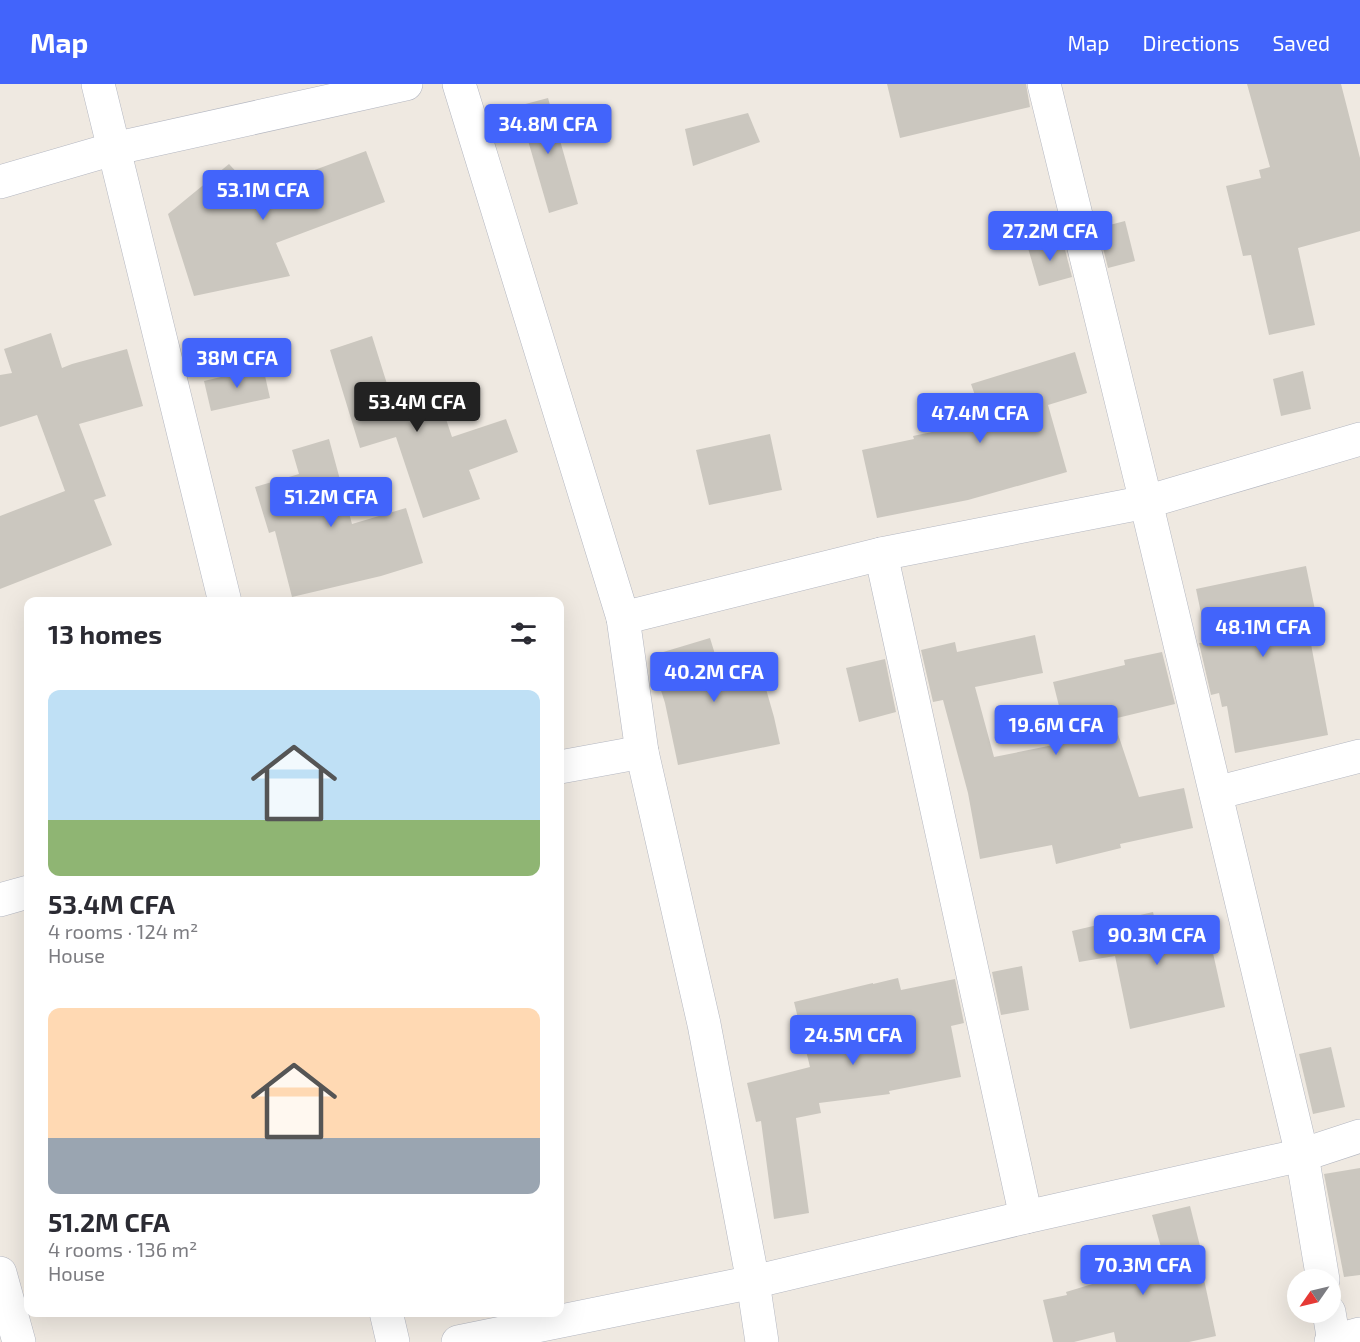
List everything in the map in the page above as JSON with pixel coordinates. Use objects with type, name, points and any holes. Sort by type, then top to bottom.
[{"type":"street","points":[[98,84],[224,597]]},
{"type":"street","points":[[0,182],[113,149],[406,84]]},
{"type":"street","points":[[459,84],[623,618],[642,752],[704,1024],[753,1282],[762,1342]]},
{"type":"street","points":[[1044,84],[1302,1155],[1321,1269]]},
{"type":"street","points":[[623,618],[881,554],[1146,502],[1360,439]]},
{"type":"street","points":[[881,554],[1026,1217]]},
{"type":"street","points":[[564,766],[642,752]]},
{"type":"street","points":[[1216,793],[1360,756]]},
{"type":"street","points":[[0,900],[24,893]]},
{"type":"street","points":[[458,1342],[753,1282],[1302,1155],[1360,1136]]},
{"type":"street","points":[[0,1273],[19,1342]]},
{"type":"street","points":[[387,1317],[393,1342]]},
{"type":"street","points":[[1330,1323],[1333,1342],[1360,1334]]},
{"type":"building","points":[[887,84],[1026,84],[1030,107],[900,138]]},
{"type":"building","points":[[1247,84],[1341,84],[1360,158],[1360,231],[1298,248],[1315,325],[1269,335],[1251,255],[1243,256],[1226,186],[1261,178],[1259,170],[1270,167]]},
{"type":"building","points":[[548,98],[578,204],[549,213],[518,106]]},
{"type":"building","points":[[748,113],[760,142],[693,166],[685,129]]},
{"type":"building","points":[[366,151],[385,202],[276,243],[290,276],[194,296],[168,214],[229,164],[255,192]]},
{"type":"building","points":[[1125,221],[1135,261],[1108,268],[1098,228]]},
{"type":"building","points":[[1062,238],[1072,277],[1039,286],[1028,248]]},
{"type":"building","points":[[51,333],[62,368],[127,349],[143,406],[79,424],[106,496],[94,500],[112,545],[0,589],[0,516],[65,491],[37,415],[0,427],[0,375],[12,373],[4,349]]},
{"type":"building","points":[[372,336],[398,419],[441,404],[452,437],[506,419],[518,452],[469,470],[480,499],[423,518],[396,437],[360,448],[330,350]]},
{"type":"building","points":[[1075,352],[1087,393],[1048,405],[1067,472],[968,500],[877,518],[862,450],[914,439],[913,436],[984,421],[971,384]]},
{"type":"building","points":[[263,367],[270,398],[211,411],[204,381]]},
{"type":"building","points":[[1303,371],[1311,409],[1281,416],[1273,379]]},
{"type":"building","points":[[770,434],[782,490],[709,505],[696,450]]},
{"type":"building","points":[[329,439],[352,524],[406,508],[423,563],[381,576],[292,597],[275,531],[269,533],[255,487],[299,474],[292,450]]},
{"type":"building","points":[[1306,566],[1315,610],[1305,612],[1328,735],[1235,753],[1227,706],[1222,707],[1219,693],[1211,695],[1199,643],[1207,642],[1196,589]]},
{"type":"building","points":[[1035,635],[1043,673],[975,687],[994,757],[1068,742],[1053,682],[1125,665],[1124,660],[1162,652],[1175,704],[1113,719],[1139,797],[1184,788],[1193,828],[1120,844],[1121,848],[1056,864],[1052,845],[980,859],[968,793],[943,700],[933,702],[921,650],[955,642],[957,652]]},
{"type":"building","points":[[710,638],[718,664],[756,654],[780,744],[678,765],[665,703],[650,656]]},
{"type":"building","points":[[885,659],[896,712],[859,722],[846,668]]},
{"type":"building","points":[[1153,912],[1157,928],[1205,917],[1225,1007],[1130,1029],[1115,956],[1079,962],[1072,931]]},
{"type":"building","points":[[1022,966],[1029,1010],[1001,1015],[992,972]]},
{"type":"building","points":[[898,978],[901,990],[955,979],[964,1023],[951,1026],[961,1077],[889,1091],[890,1094],[819,1103],[821,1113],[796,1118],[809,1213],[774,1219],[761,1121],[756,1122],[747,1083],[810,1067],[794,1002]]},
{"type":"building","points":[[1331,1047],[1345,1107],[1313,1114],[1299,1054]]},
{"type":"building","points":[[1360,1168],[1360,1275],[1344,1277],[1324,1174]]},
{"type":"building","points":[[1190,1206],[1201,1250],[1198,1251],[1216,1336],[1189,1342],[1116,1342],[1114,1332],[1074,1342],[1053,1342],[1043,1300],[1067,1295],[1066,1292],[1165,1262],[1152,1215]]}]
